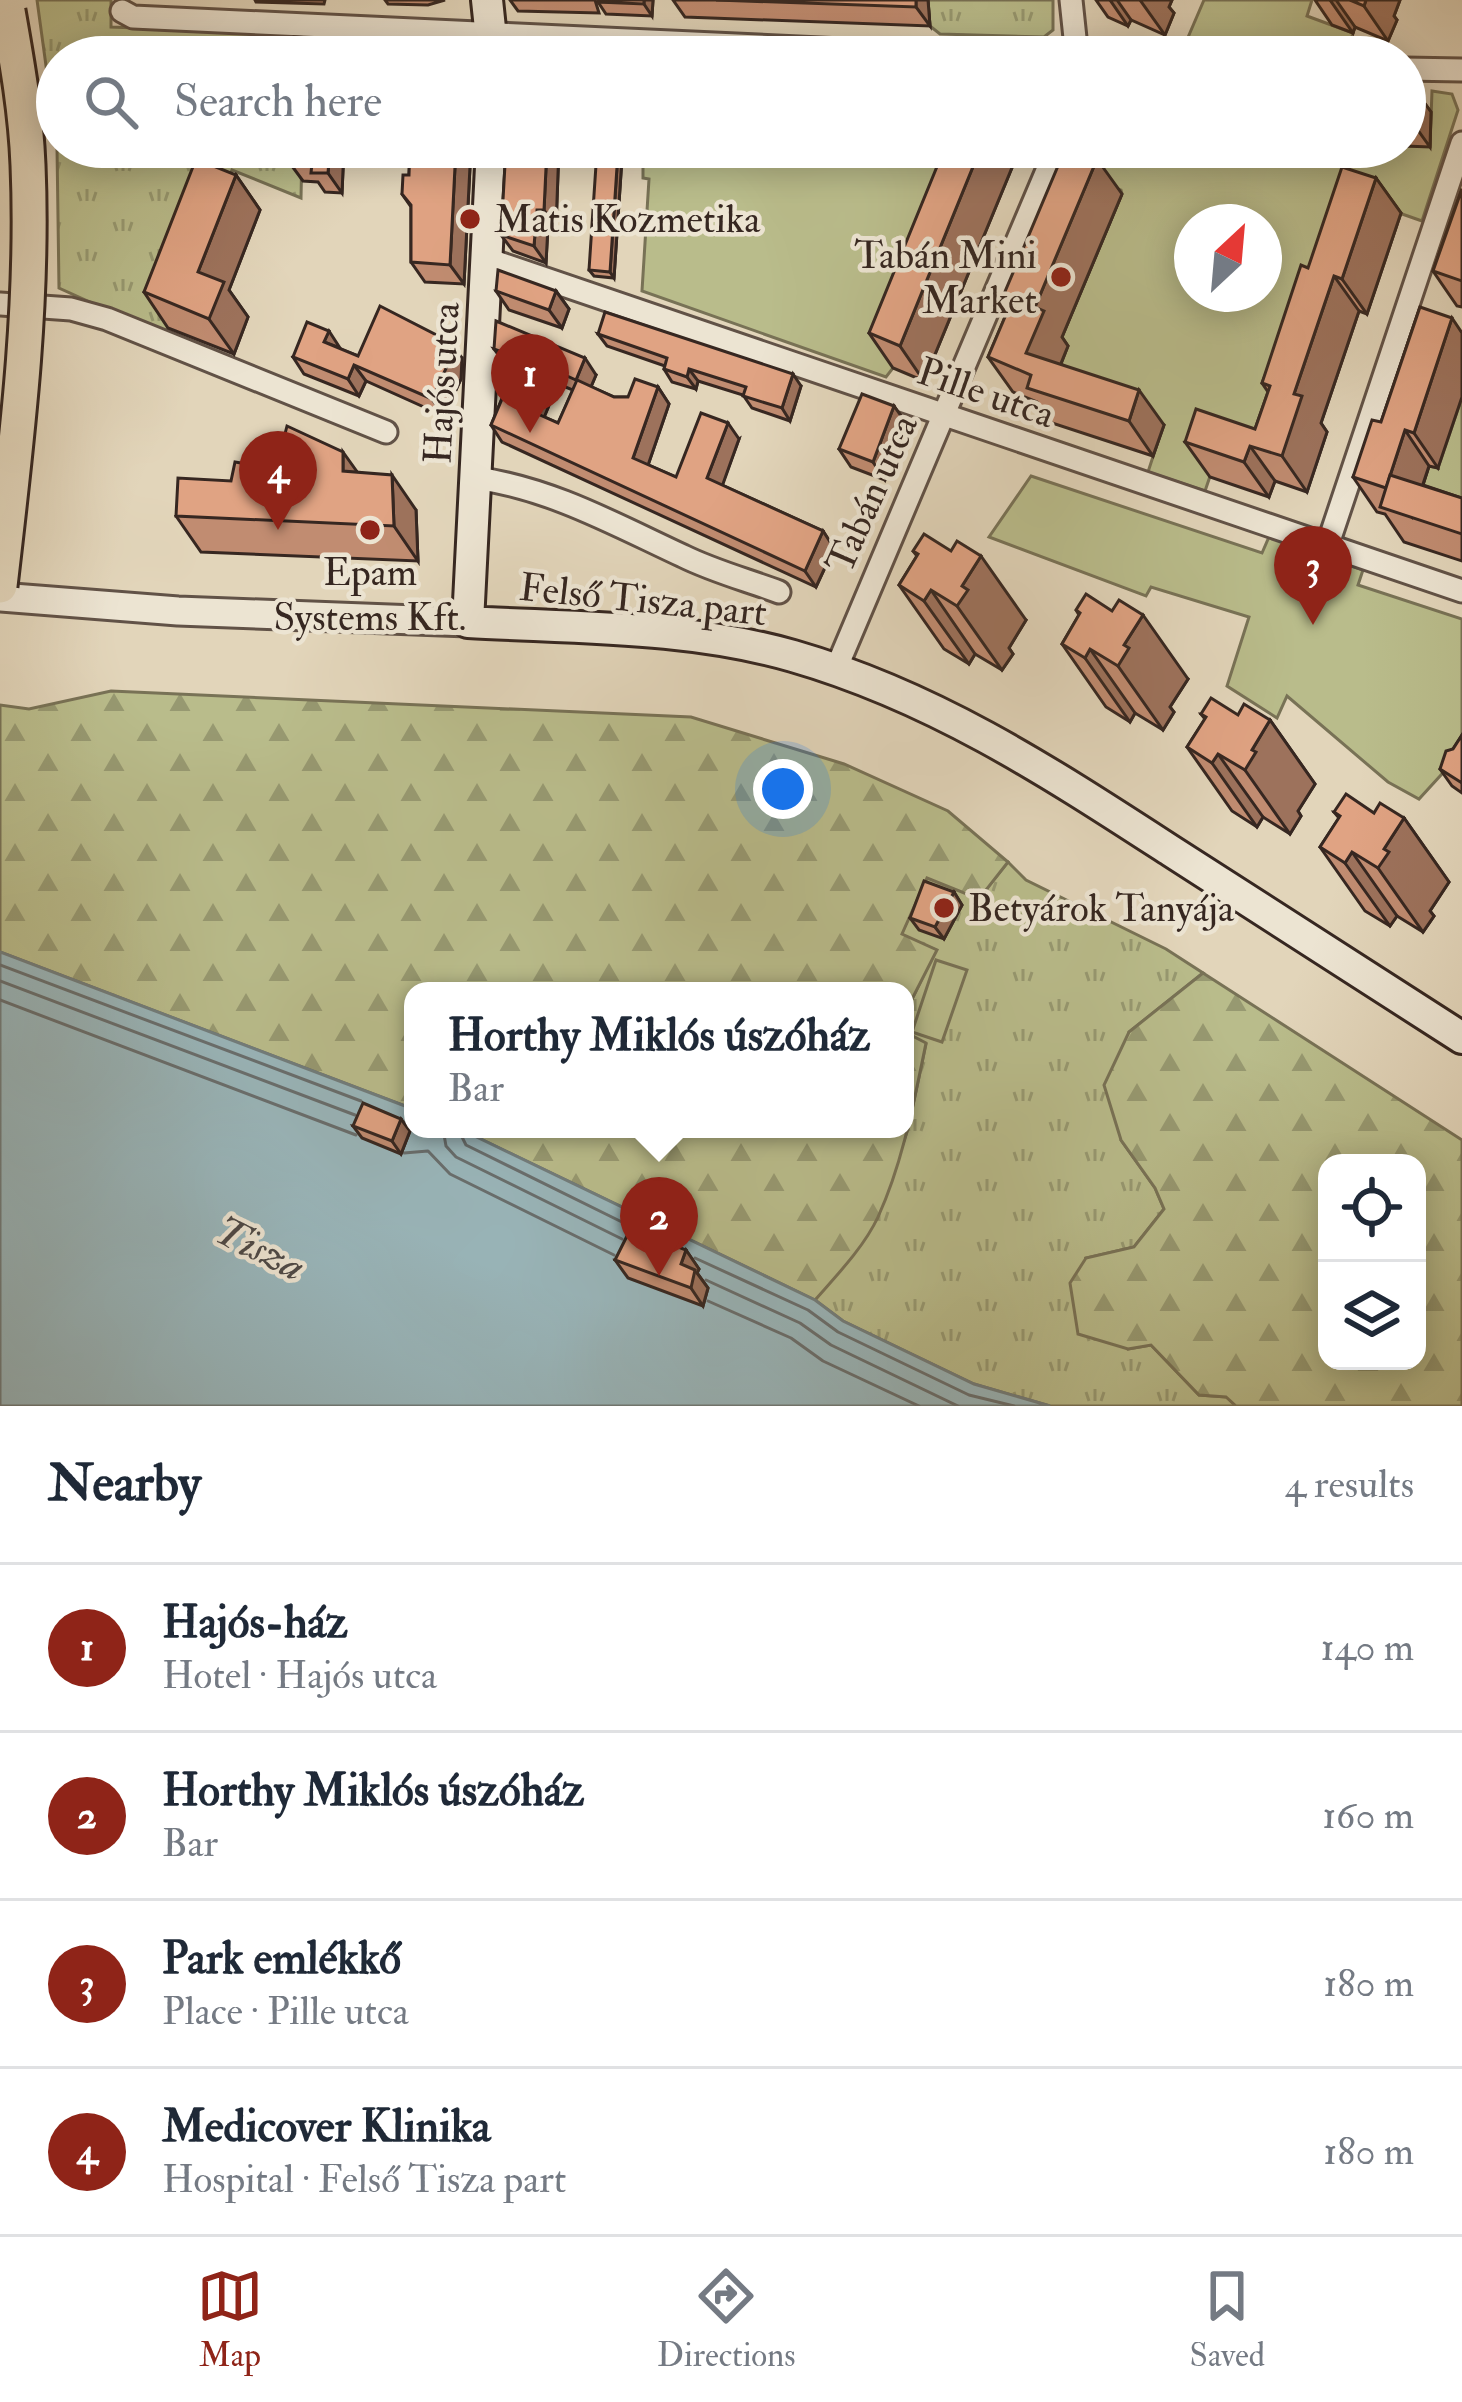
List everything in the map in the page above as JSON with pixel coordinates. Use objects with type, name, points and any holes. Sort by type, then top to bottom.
[{"type":"main road","points":[[487,0],[492,36]]},
{"type":"main road","points":[[0,586],[27,324],[29,227],[26,142],[8,11]]},
{"type":"main road","name":"Hajós utca","points":[[468,622],[491,168]]},
{"type":"main road","name":"Felső Tisza part","points":[[468,622],[682,637],[788,654],[900,692],[997,742],[1462,1038]]},
{"type":"street","points":[[1071,0],[1075,36]]},
{"type":"street","points":[[122,11],[133,17],[369,36]]},
{"type":"street","points":[[1426,69],[1462,70]]},
{"type":"street","points":[[1327,547],[1417,312],[1462,143]]},
{"type":"street","name":"Tabán utca","points":[[836,669],[1048,168]]},
{"type":"street","name":"Pille utca","points":[[487,259],[1462,591]]},
{"type":"street","points":[[0,304],[71,309],[107,319],[386,432]]},
{"type":"street","points":[[476,478],[518,484],[598,513],[687,559],[779,592]]},
{"type":"street","name":"Felső Tisza part","points":[[0,597],[178,611],[468,622]]},
{"type":"green space","points":[[37,0],[111,0],[111,27],[306,34],[306,36],[42,36]]},
{"type":"green space","points":[[928,0],[1053,0],[1053,30],[1045,36],[940,34],[930,26]]},
{"type":"green space","points":[[1204,0],[1312,0],[1307,16],[1353,33],[1352,36],[1189,36]]},
{"type":"green space","points":[[1432,91],[1452,94],[1458,110],[1422,221],[1368,202],[1287,417],[1221,444],[1205,491],[1148,472],[1163,426],[1051,389],[1060,342],[1122,194],[1070,168],[1426,168]]},
{"type":"green space","points":[[57,168],[302,168],[301,198],[232,170],[165,336],[59,288]]},
{"type":"green space","points":[[643,168],[975,168],[886,377],[642,291],[649,179],[643,178]]},
{"type":"green space","points":[[1462,397],[1462,525],[1415,510],[1429,466],[1438,468]]},
{"type":"green space","points":[[1031,476],[1262,553],[1269,537],[1363,570],[1358,585],[1462,619],[1462,752],[1419,799],[1388,782],[1287,696],[1277,718],[1227,686],[1249,617],[1151,587],[1146,596],[989,537]]},
{"type":"green space","points":[[111,691],[691,717],[844,764],[948,811],[1008,862],[979,899],[927,878],[902,934],[937,950],[914,995],[914,982],[404,982],[404,1106],[0,952],[0,705],[29,709]]},
{"type":"green space","points":[[1008,862],[1026,880],[1166,949],[1203,973],[1129,1032],[1121,1140],[1164,1209],[1134,1247],[1086,1258],[1128,1349],[1151,1345],[1199,1395],[1227,1397],[1236,1406],[1050,1406],[974,1384],[843,1321],[815,1300],[877,1219],[905,1138],[914,1138],[914,1101],[926,1044],[914,1037],[914,995],[936,950],[901,935],[927,877],[979,898]]},
{"type":"green space","points":[[936,960],[967,970],[942,1042],[914,1033]]},
{"type":"green space","points":[[1203,973],[1462,1140],[1462,1406],[1236,1406],[1226,1397],[1199,1395],[1151,1345],[1128,1349],[1078,1334],[1070,1283],[1086,1258],[1134,1247],[1164,1209],[1121,1140],[1104,1085],[1129,1032]]},
{"type":"green space","points":[[914,1037],[926,1043],[914,1099]]},
{"type":"green space","points":[[479,1138],[905,1138],[872,1228],[815,1300]]},
{"type":"water","name":"Tisza","points":[[0,952],[404,1106],[404,1138],[479,1138],[815,1300],[843,1321],[974,1384],[1050,1406],[0,1406]]},
{"type":"building","points":[[644,0],[644,4],[598,2]]},
{"type":"building","points":[[716,0],[916,0],[916,7]]},
{"type":"building","points":[[192,168],[218,168],[236,175],[198,272],[224,282],[209,319],[144,292]]},
{"type":"building","points":[[409,168],[455,168],[450,265],[411,262],[411,205],[402,194],[403,175],[409,175]]},
{"type":"building","points":[[505,168],[546,168],[544,210],[537,210],[534,246],[501,235]]},
{"type":"building","points":[[596,168],[617,168],[610,272],[589,270]]},
{"type":"building","points":[[936,168],[972,168],[900,346],[869,333]]},
{"type":"building","points":[[1057,168],[1093,168],[1035,307],[1044,311],[1026,353],[1139,390],[1129,421],[1027,388],[1031,375],[988,357],[1013,298],[1004,294]]},
{"type":"building","points":[[1342,168],[1376,178],[1342,279],[1334,276],[1294,394],[1302,396],[1282,456],[1250,446],[1244,462],[1185,442],[1196,409],[1255,429],[1270,386],[1262,383],[1301,265],[1308,268]]},
{"type":"building","points":[[1462,189],[1462,281],[1433,271]]},
{"type":"building","points":[[498,270],[556,291],[549,310],[496,291]]},
{"type":"building","points":[[380,306],[450,342],[449,362],[432,399],[354,365],[348,379],[293,357],[307,322],[329,331],[324,342],[358,356]]},
{"type":"building","points":[[1420,307],[1452,318],[1414,433],[1405,430],[1386,488],[1353,477],[1372,420],[1381,422]]},
{"type":"building","points":[[605,312],[793,374],[782,408],[743,396],[746,387],[689,369],[687,377],[664,369],[667,358],[598,334]]},
{"type":"building","points":[[496,321],[585,358],[576,380],[547,367],[529,410],[558,423],[577,380],[614,397],[628,397],[635,379],[658,387],[633,458],[676,477],[701,413],[728,423],[707,478],[823,531],[805,571],[491,425],[519,359],[494,349]]},
{"type":"building","points":[[862,394],[894,406],[873,462],[839,449]]},
{"type":"building","points":[[287,426],[343,452],[343,471],[392,475],[394,526],[176,516],[178,478],[231,481],[235,462],[276,469]]},
{"type":"building","points":[[1390,475],[1462,498],[1462,534],[1380,507]]},
{"type":"building","points":[[924,534],[951,551],[957,541],[981,556],[962,586],[968,590],[957,606],[931,590],[924,601],[899,585]]},
{"type":"building","points":[[1086,594],[1112,611],[1119,600],[1143,615],[1124,645],[1129,648],[1118,666],[1090,649],[1085,658],[1062,644]]},
{"type":"building","points":[[1211,698],[1238,715],[1244,704],[1270,720],[1245,770],[1218,754],[1212,763],[1187,747],[1206,717],[1201,714]]},
{"type":"building","points":[[1462,735],[1462,783],[1440,769],[1446,751]]},
{"type":"building","points":[[1346,794],[1374,813],[1380,803],[1404,818],[1378,868],[1352,852],[1345,863],[1320,847],[1340,816],[1334,812]]},
{"type":"building","points":[[924,881],[954,892],[935,927],[910,918]]},
{"type":"building","points":[[363,1103],[401,1119],[392,1141],[353,1126]]},
{"type":"building","points":[[631,1228],[686,1250],[681,1264],[695,1270],[691,1288],[615,1260]]},
{"type":"place","name":"Matis Kozmetika","points":[[470,219]]},
{"type":"place","name":"Tabán Mini Market","points":[[1061,277]]},
{"type":"place","name":"Hajós-ház","points":[[530,433]]},
{"type":"place","name":"Medicover Klinika","points":[[278,530]]},
{"type":"place","name":"Epam Systems Kft.","points":[[370,530]]},
{"type":"place","name":"Park emlékkő","points":[[1313,625]]},
{"type":"place","name":"Betyárok Tanyája","points":[[944,908]]},
{"type":"place","name":"Horthy Miklós úszóház","points":[[659,1276]]}]
